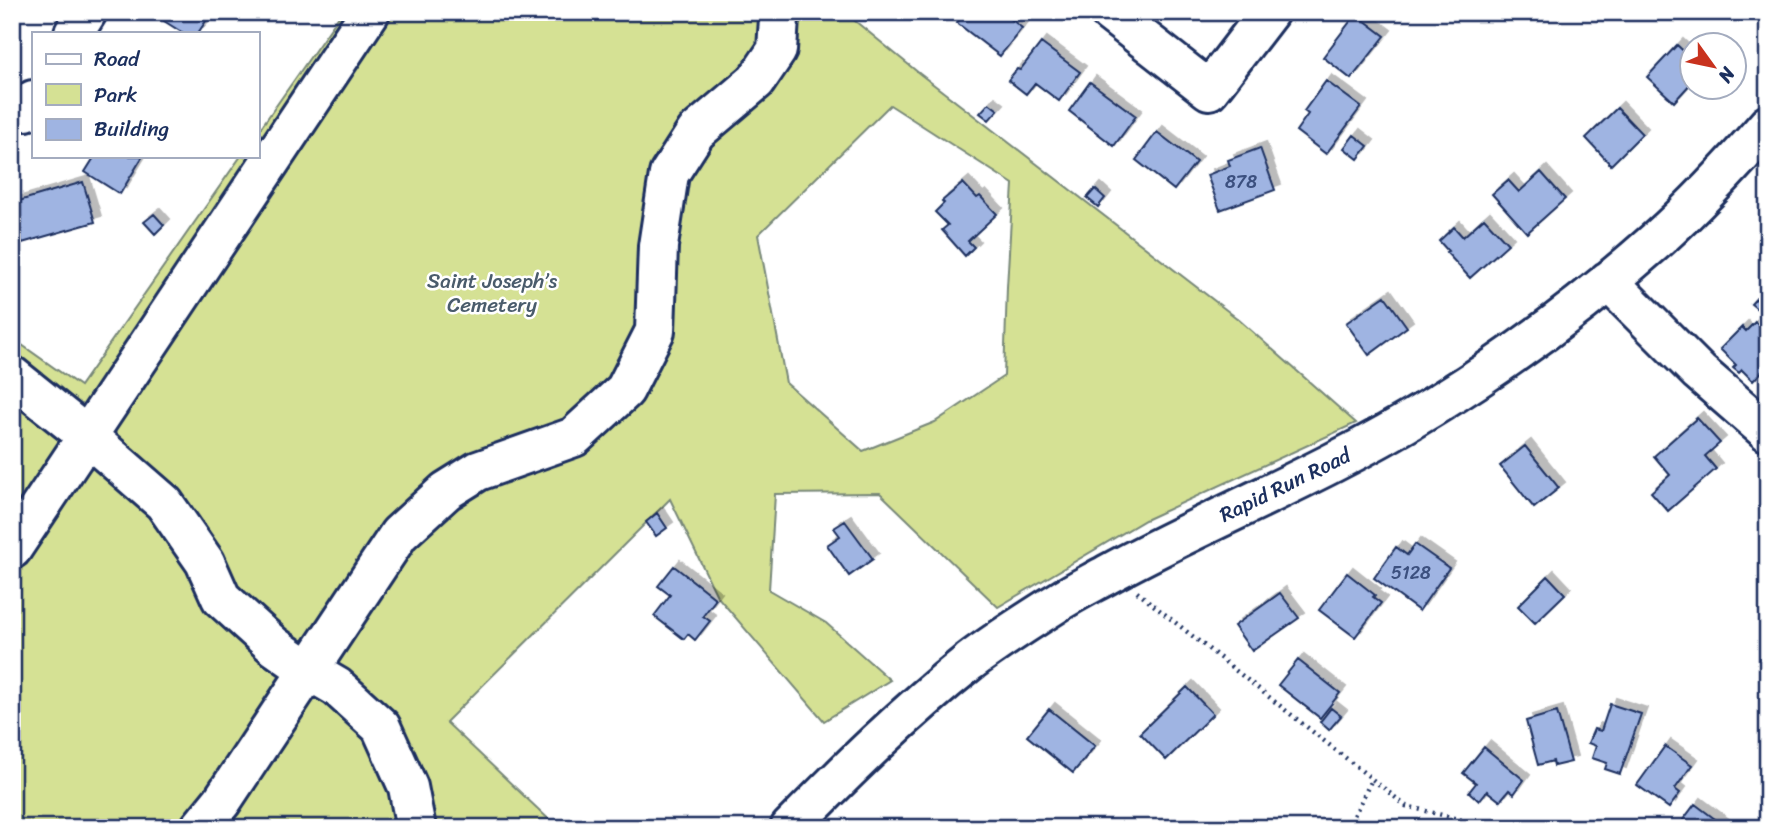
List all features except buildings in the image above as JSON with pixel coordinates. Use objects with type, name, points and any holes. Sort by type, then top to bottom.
[{"type":"street","points":[[75,32],[87,12]]},
{"type":"street","points":[[12,549],[369,12]]},
{"type":"street","points":[[200,828],[222,801],[399,534],[446,491],[478,471],[574,437],[625,390],[655,331],[658,246],[669,174],[696,132],[756,81],[777,50],[779,18],[776,12]]},
{"type":"street","points":[[1109,12],[1209,90],[1269,12]]},
{"type":"street","name":"Rapid Run Road","points":[[790,828],[842,774],[914,708],[972,661],[1062,599],[1152,550],[1333,463],[1431,409],[1497,366],[1591,296],[1659,238],[1723,176],[1768,125]]},
{"type":"street","points":[[1608,281],[1699,372],[1768,432]]},
{"type":"street","points":[[12,376],[164,503],[205,562],[221,598],[274,646],[337,687],[381,727],[408,787],[416,828]]},
{"type":"path","points":[[1112,572],[1406,806],[1494,828]]},
{"type":"path","points":[[1348,828],[1372,779]]},
{"type":"green space","name":"Saint Joseph’s Cemetery","points":[[342,12],[844,12],[920,74],[1238,319],[1356,423],[1145,520],[998,607],[880,493],[775,494],[769,590],[826,623],[890,680],[824,721],[717,596],[670,499],[446,722],[558,828],[12,828],[12,338],[80,386],[240,158],[259,158],[259,130]],"holes":[[[890,105],[1013,184],[1004,376],[935,422],[863,451],[786,383],[758,235]]]}]
